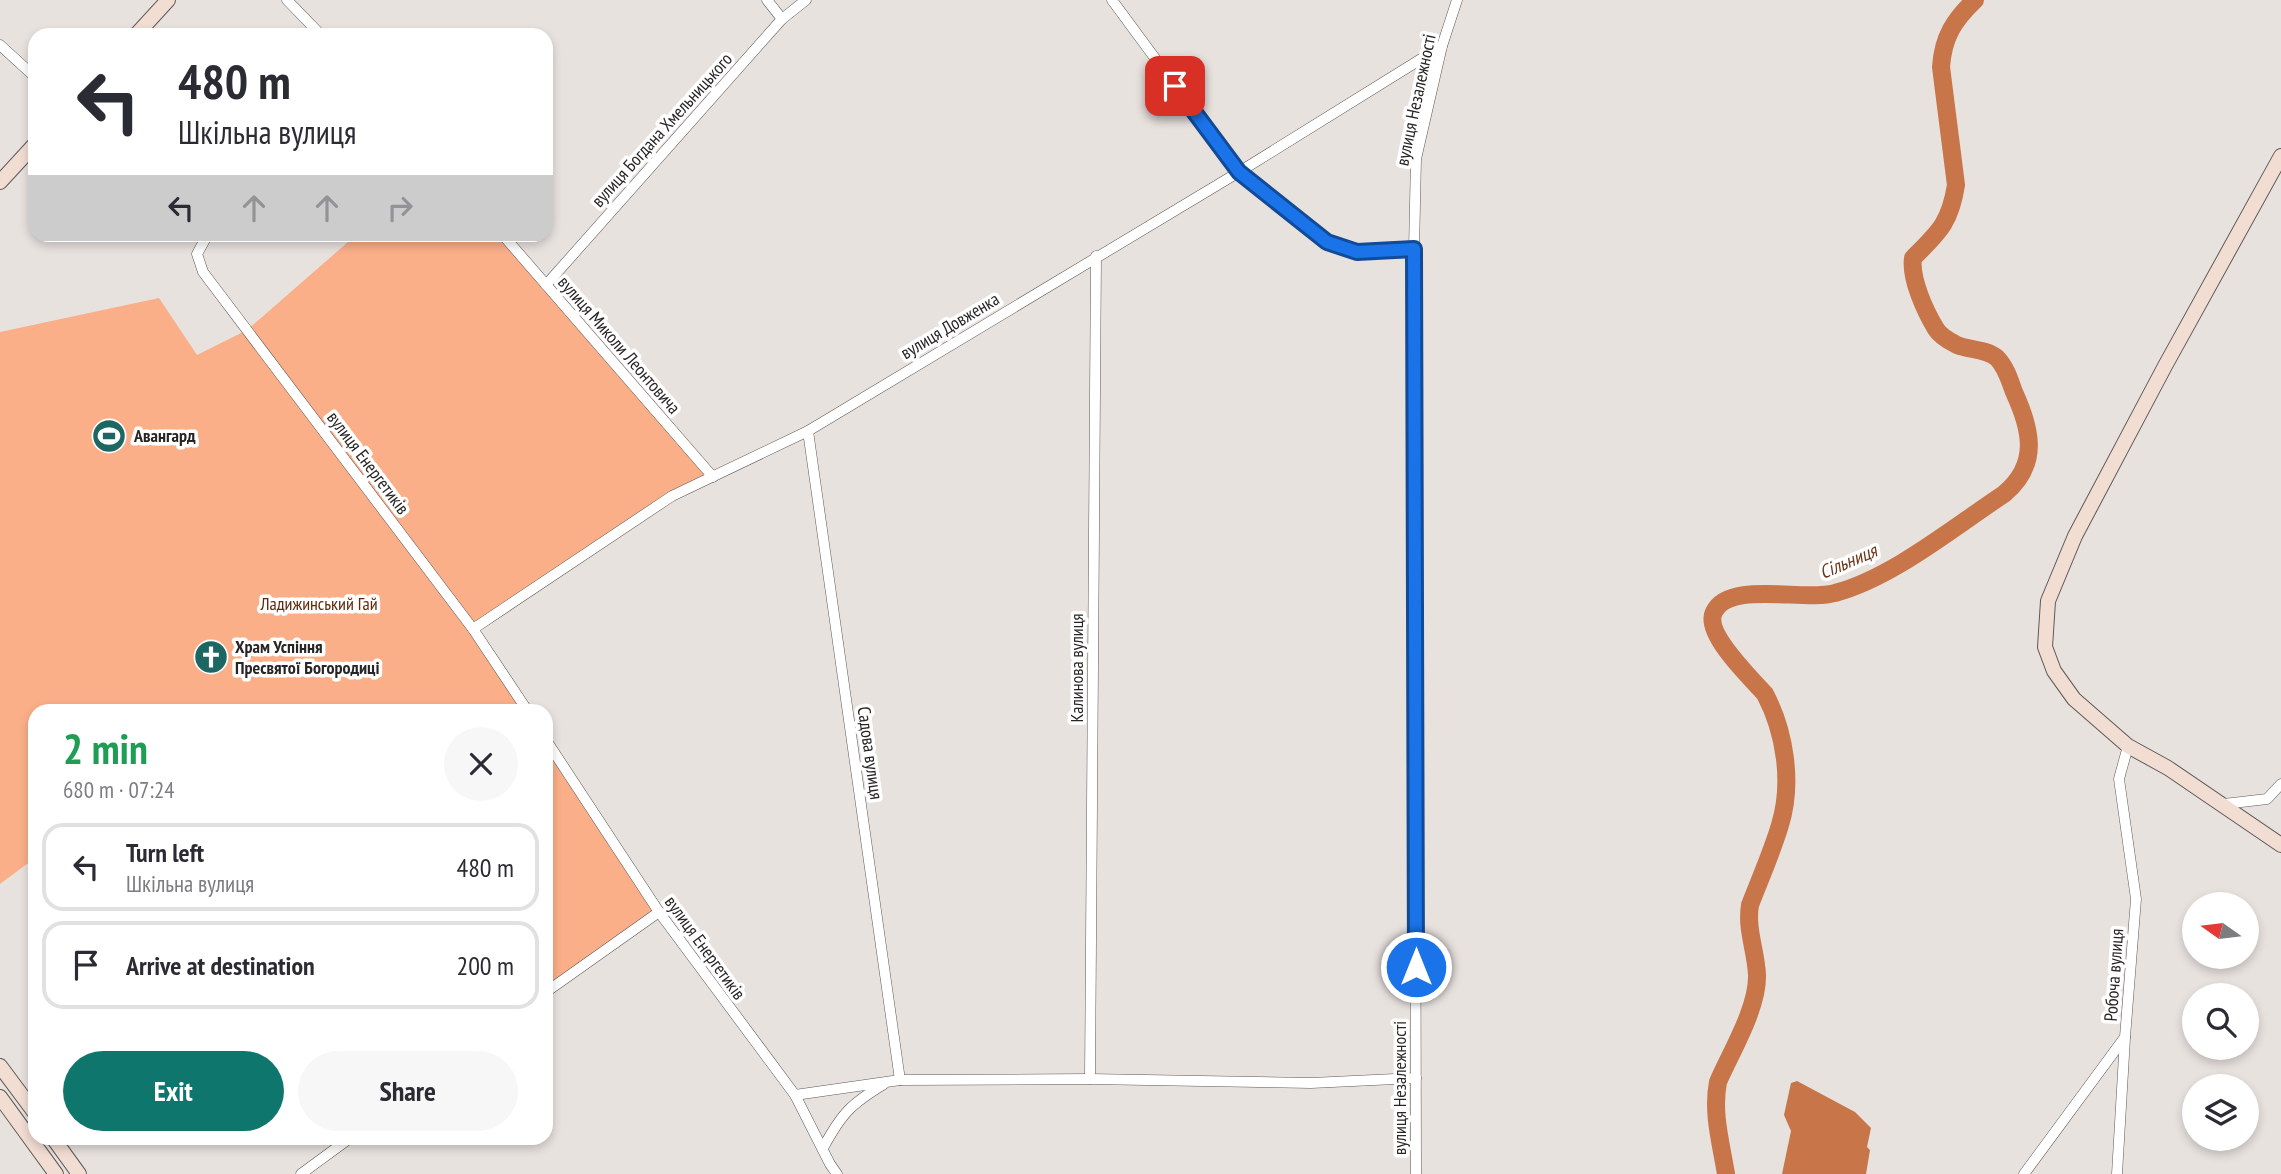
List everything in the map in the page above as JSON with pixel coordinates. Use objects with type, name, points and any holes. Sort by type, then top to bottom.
[{"type":"street","points":[[142,28],[168,0]]},
{"type":"street","points":[[287,0],[314,28]]},
{"type":"street","points":[[767,0],[782,19]]},
{"type":"street","name":"вулиця Богдана Хмельницького","points":[[546,285],[782,19],[806,0]]},
{"type":"street","points":[[1111,0],[1239,172],[1327,242],[1357,252],[1414,249]]},
{"type":"street","name":"вулиця Незалежності","points":[[1416,1174],[1416,159],[1442,46],[1457,0]]},
{"type":"street","points":[[0,45],[28,71]]},
{"type":"street","name":"вулиця Довженка","points":[[473,629],[672,496],[808,431],[1239,172],[1442,46]]},
{"type":"street","points":[[0,182],[28,152]]},
{"type":"street","points":[[2281,156],[2081,524],[2048,601],[2045,647],[2054,671],[2074,699],[2128,746],[2224,804],[2281,845]]},
{"type":"street","name":"вулиця Енергетиків","points":[[204,242],[197,254],[204,272],[473,629],[523,704]]},
{"type":"street","name":"вулиця Миколи Леонтовича","points":[[509,242],[713,477]]},
{"type":"street","name":"Калинова вулиця","points":[[1090,1079],[1096,256]]},
{"type":"street","name":"Садова вулиця","points":[[808,431],[900,1080]]},
{"type":"street","name":"Робоча вулиця","points":[[2024,1174],[2125,1037],[2136,899],[2119,779],[2128,746]]},
{"type":"street","name":"вулиця Енергетиків","points":[[553,751],[659,912],[795,1095],[830,1164],[838,1174]]},
{"type":"street","points":[[2224,804],[2267,799],[2281,784]]},
{"type":"street","points":[[553,987],[659,912]]},
{"type":"street","points":[[2117,1174],[2125,1037]]},
{"type":"street","points":[[0,1066],[28,1104]]},
{"type":"street","points":[[795,1095],[900,1080],[1090,1079],[1311,1083],[1416,1078]]},
{"type":"street","points":[[823,1148],[835,1126],[854,1102],[888,1081]]},
{"type":"street","points":[[0,1097],[28,1136]]},
{"type":"street","points":[[35,1145],[56,1174]]},
{"type":"street","points":[[58,1145],[79,1174]]},
{"type":"street","points":[[301,1174],[340,1145]]},
{"type":"green space","name":"Ладижинський Гай","points":[[348,242],[508,242],[713,477],[674,495],[473,628],[523,704],[28,704],[28,863],[0,884],[0,332],[159,298],[197,355],[247,330]]},
{"type":"green space","points":[[553,751],[659,912],[553,987]]},
{"type":"shaded area","points":[[1797,1081],[1855,1112],[1871,1128],[1866,1174],[1782,1174],[1791,1131],[1784,1115],[1791,1083]]},
{"type":"waterway","name":"Сільниця","points":[[1726,1174],[1716,1094],[1718,1082],[1743,1030],[1756,988],[1757,975],[1749,923],[1750,905],[1780,825],[1786,775],[1782,741],[1772,709],[1765,694],[1722,643],[1712,621],[1714,612],[1722,602],[1735,597],[1751,594],[1822,595],[1857,586],[1878,576],[1922,550],[2004,494],[2023,471],[2027,458],[2029,446],[2025,419],[2003,366],[1993,355],[1957,345],[1940,334],[1923,304],[1914,275],[1913,258],[1947,218],[1956,185],[1941,67],[1944,47],[1951,30],[1975,0]]},
{"type":"place","name":"Авангард","points":[[109,436]]},
{"type":"place","name":"Храм Успіння Пресвятої Богородиці","points":[[211,657]]},
{"type":"route","points":[[1175,86],[1239,172],[1327,242],[1357,252],[1414,249],[1416,967]]}]
